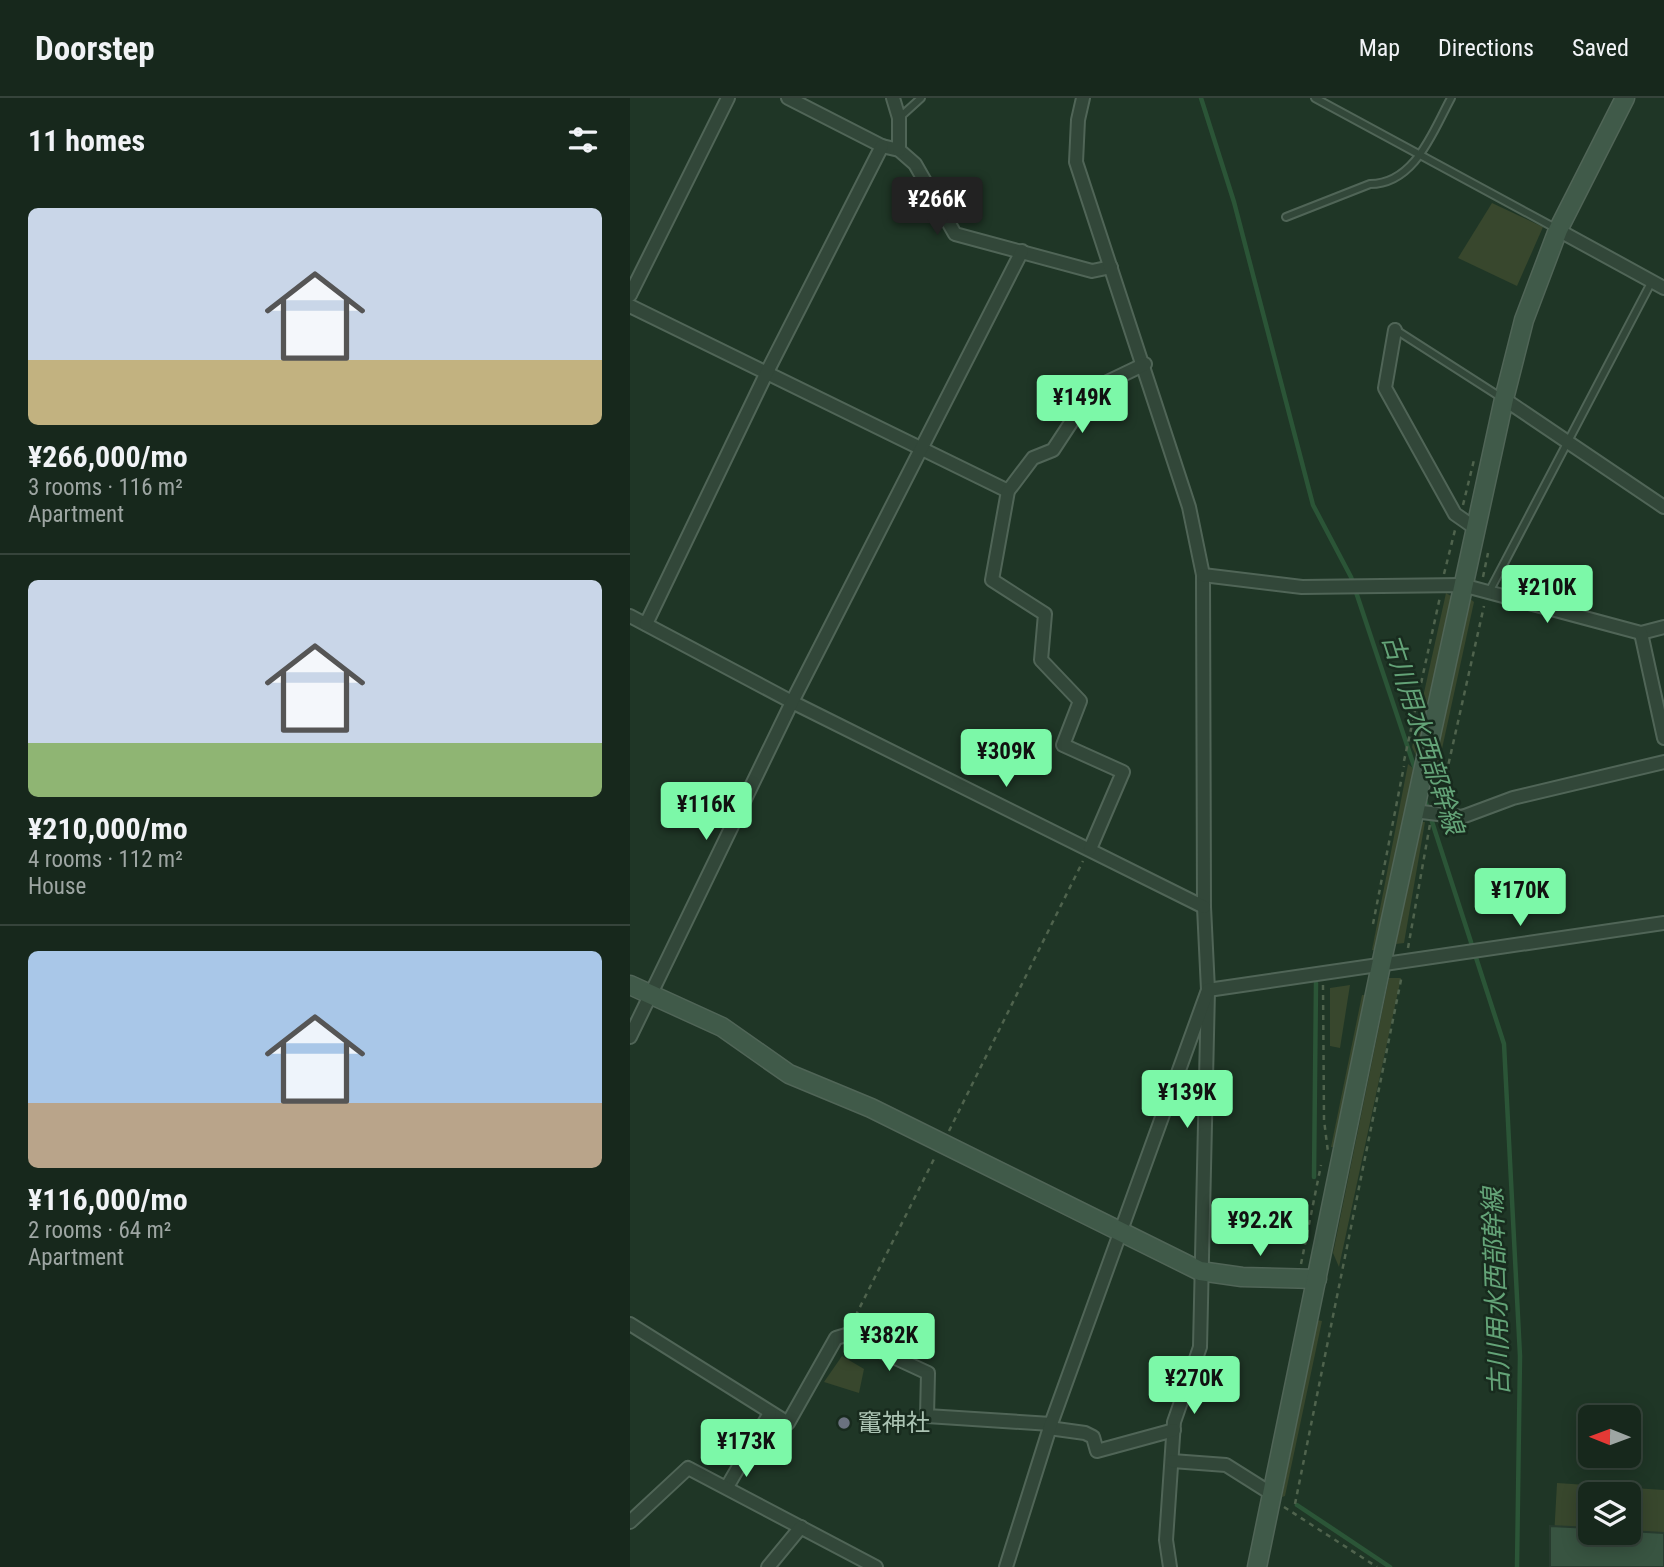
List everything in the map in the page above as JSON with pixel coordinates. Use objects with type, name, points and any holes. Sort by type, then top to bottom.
[{"type":"street","points":[[630,295],[728,98]]},
{"type":"street","points":[[788,98],[882,146],[899,150],[915,164],[955,234],[1092,271],[1111,267]]},
{"type":"street","points":[[893,98],[899,118],[899,150]]},
{"type":"street","points":[[1083,98],[1078,120],[1076,162],[1145,364],[1189,507],[1203,575],[1204,907],[1208,990],[1200,1347],[1174,1430],[1166,1540],[1170,1567]]},
{"type":"street","points":[[1257,1567],[1278,1501],[1341,1155],[1504,398],[1524,320],[1558,230],[1625,98]]},
{"type":"street","points":[[646,624],[767,372],[882,146]]},
{"type":"street","points":[[1558,230],[1664,288]]},
{"type":"street","points":[[630,1037],[792,702],[1022,251]]},
{"type":"street","points":[[630,306],[1008,491]]},
{"type":"street","points":[[1395,330],[1385,388],[1455,514],[1475,527]]},
{"type":"street","points":[[1090,849],[1123,772],[1063,745],[1080,701],[1041,660],[1045,614],[992,580],[1008,491],[1033,458],[1053,450],[1093,389],[1145,364]]},
{"type":"street","points":[[1504,398],[1664,507]]},
{"type":"street","points":[[1203,575],[1302,587],[1462,585],[1641,633],[1664,627]]},
{"type":"street","points":[[630,616],[792,702],[1204,907]]},
{"type":"street","points":[[1641,633],[1664,738]]},
{"type":"street","points":[[1414,811],[1462,817],[1513,798],[1664,762]]},
{"type":"street","points":[[1208,990],[1664,923]]},
{"type":"street","points":[[630,985],[722,1027],[789,1074],[871,1108],[1200,1271],[1242,1277],[1317,1279]]},
{"type":"street","points":[[1006,1567],[1050,1426],[1208,990]]},
{"type":"street","points":[[630,1324],[788,1423],[836,1338],[846,1335],[928,1373],[927,1416],[1050,1426],[1085,1433],[1093,1437],[1097,1451],[1174,1430]]},
{"type":"street","points":[[727,1488],[770,1413]]},
{"type":"street","points":[[1172,1461],[1226,1465],[1278,1501]]},
{"type":"street","points":[[630,1522],[688,1468],[876,1567]]},
{"type":"street","points":[[768,1567],[802,1527]]},
{"type":"lane","points":[[899,118],[921,98]]},
{"type":"lane","points":[[1315,98],[1558,230]]},
{"type":"lane","points":[[1286,217],[1370,184],[1380,184],[1406,171],[1420,155],[1451,98]]},
{"type":"lane","points":[[1489,592],[1651,281]]},
{"type":"lane","points":[[1395,330],[1504,398]]},
{"type":"path","points":[[1443,577],[1457,523]]},
{"type":"path","points":[[1404,761],[1442,590]]},
{"type":"path","points":[[1442,793],[1484,606]]},
{"type":"path","points":[[1373,925],[1404,766]]},
{"type":"path","points":[[1295,1504],[1405,962],[1430,824]]},
{"type":"path","points":[[846,1335],[1090,849]]},
{"type":"path","points":[[1323,971],[1325,1151],[1341,1155]]},
{"type":"path","points":[[1299,1270],[1321,1165]]},
{"type":"path","points":[[1278,1501],[1377,1567]]},
{"type":"green space","points":[[1492,203],[1543,227],[1517,286],[1458,258]]},
{"type":"green space","points":[[1446,593],[1451,596],[1418,760],[1412,747]]},
{"type":"green space","points":[[1468,597],[1474,602],[1435,781],[1428,775]]},
{"type":"green space","points":[[1408,764],[1414,769],[1378,951],[1372,950]]},
{"type":"green space","points":[[1418,822],[1425,822],[1404,943],[1396,944]]},
{"type":"green space","points":[[1389,978],[1401,978],[1339,1267],[1333,1253]]},
{"type":"green space","points":[[1350,985],[1340,1048],[1330,1046],[1330,988]]},
{"type":"green space","points":[[1362,995],[1371,995],[1337,1147],[1331,1147]]},
{"type":"green space","points":[[1316,1320],[1322,1321],[1285,1496],[1282,1497]]},
{"type":"green space","points":[[842,1356],[864,1369],[859,1393],[824,1382]]},
{"type":"green space","points":[[1557,1483],[1578,1484],[1578,1539],[1554,1537]]},
{"type":"green space","points":[[1641,1488],[1664,1490],[1664,1544],[1641,1543]]},
{"type":"building","points":[[1550,1526],[1578,1527],[1578,1545],[1641,1545],[1641,1532],[1664,1533],[1664,1567],[1550,1567]]},
{"type":"waterway","name":"古川用水西部幹線","points":[[1201,98],[1234,202],[1313,505],[1351,577],[1416,772]]},
{"type":"waterway","name":"古川用水西部幹線","points":[[1424,797],[1504,1044],[1520,1356],[1517,1567]]},
{"type":"waterway","points":[[1314,1177],[1316,983]]},
{"type":"waterway","points":[[1297,1505],[1390,1567]]},
{"type":"place","name":"竃神社","points":[[844,1423]]}]
